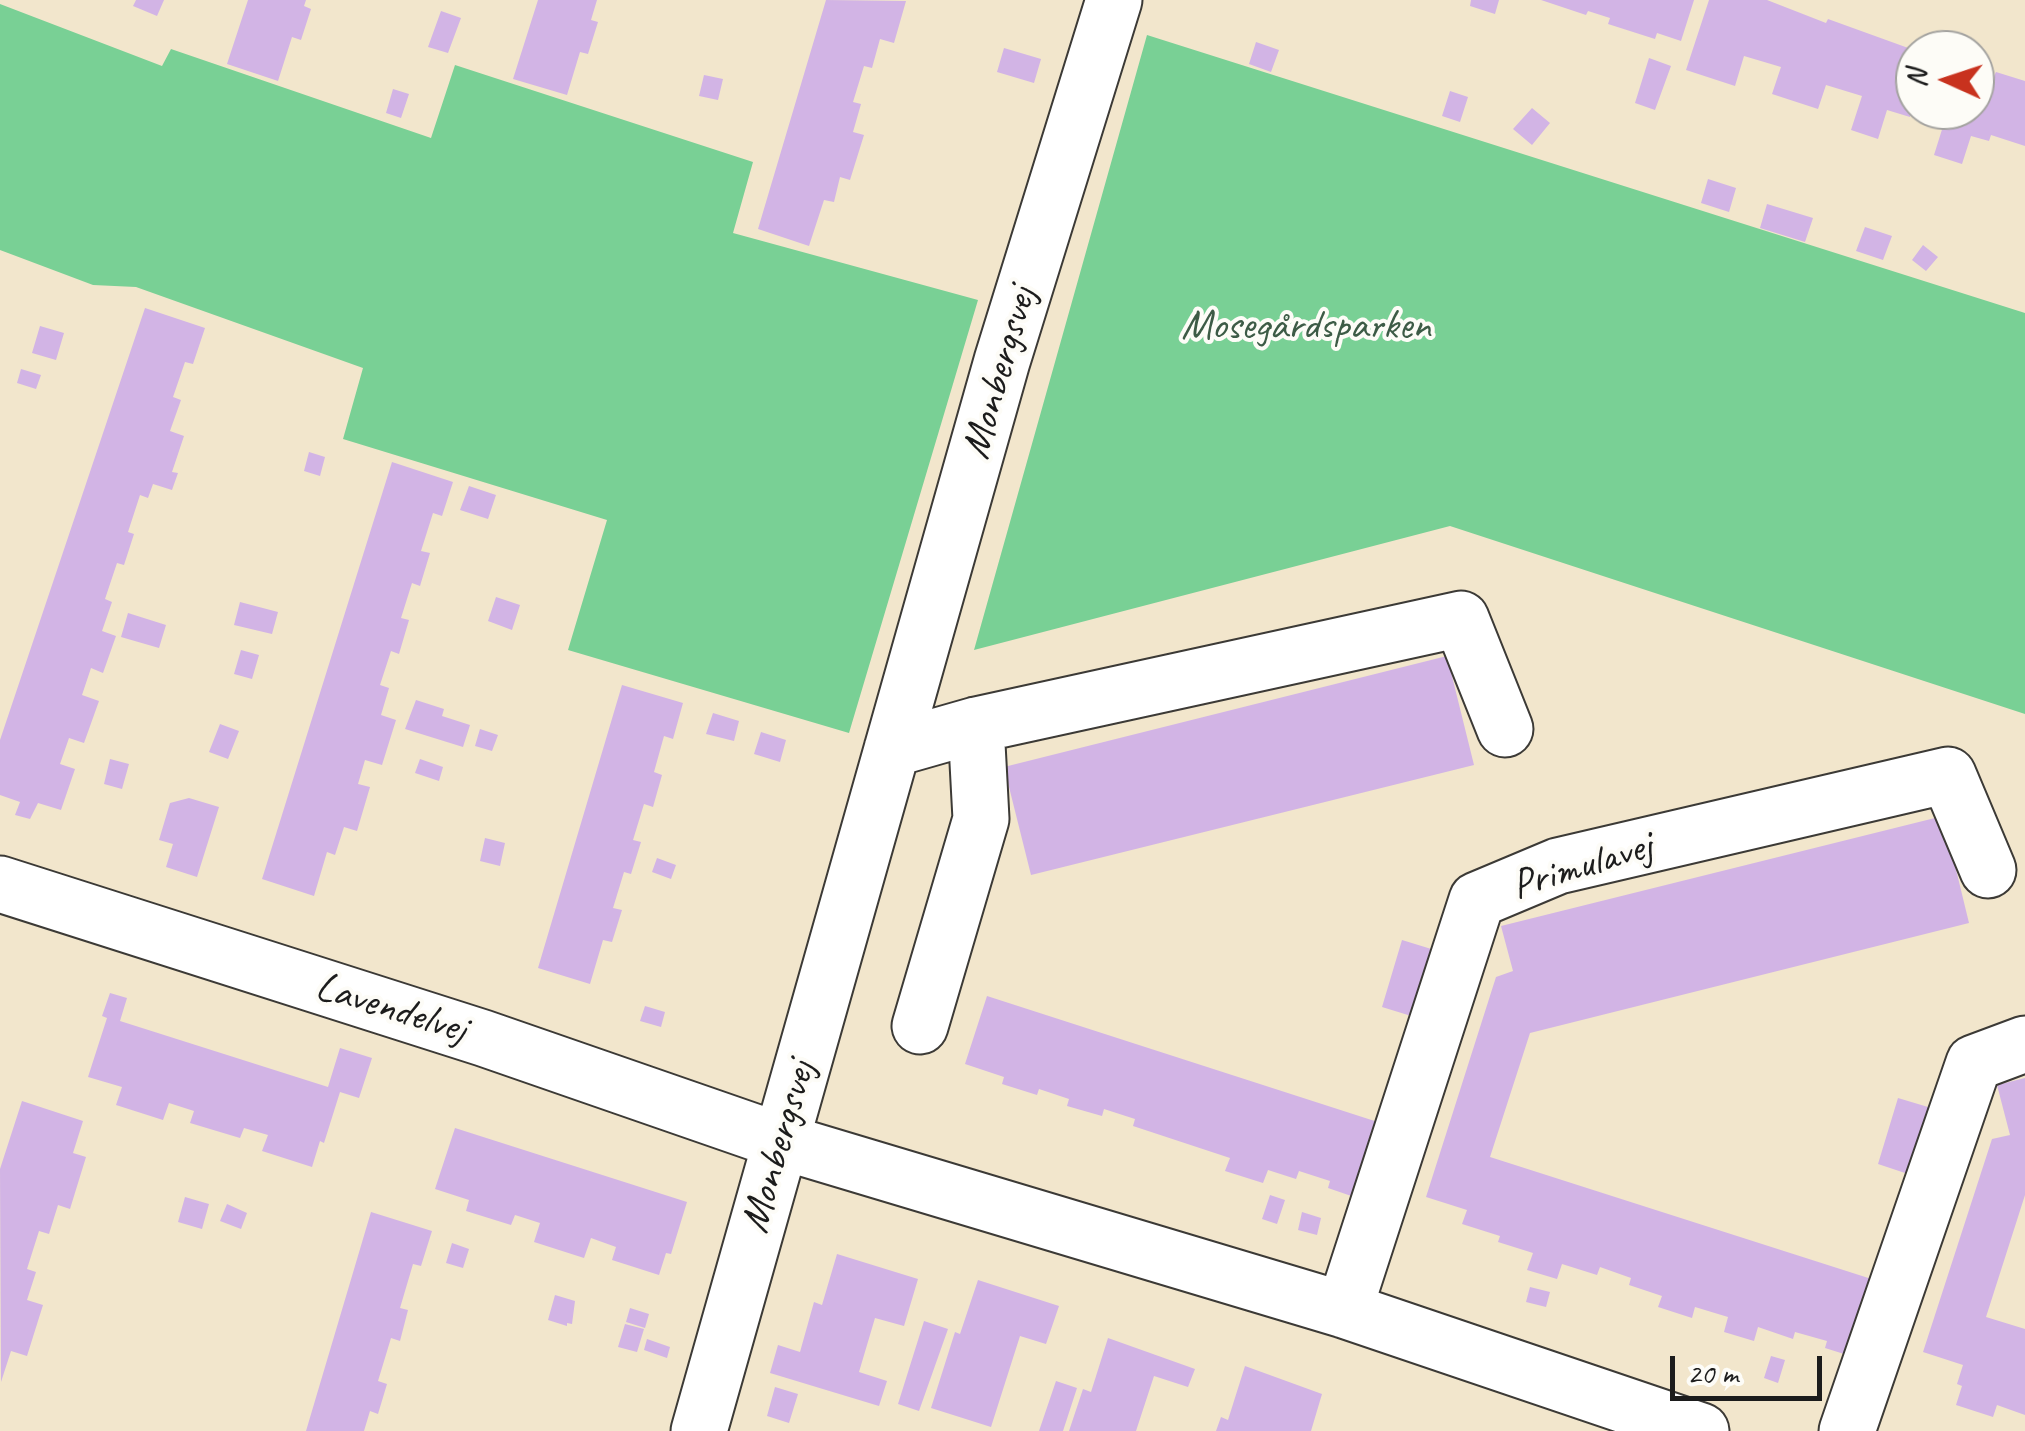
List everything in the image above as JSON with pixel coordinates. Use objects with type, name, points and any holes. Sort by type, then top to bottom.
[{"type":"street","name":"Monbergsvej","points":[[699,1431],[1002,361],[1114,0]]},
{"type":"street","points":[[892,748],[1462,619],[1505,728]]},
{"type":"street","points":[[920,1026],[981,819],[976,726]]},
{"type":"street","name":"Primulavej","points":[[1344,1310],[1477,900],[1558,866],[1948,775],[1988,870]]},
{"type":"street","name":"Lavendelvej","points":[[0,884],[483,1038],[780,1141]]},
{"type":"street","points":[[1847,1431],[1974,1063],[2025,1044]]},
{"type":"street","points":[[780,1141],[1344,1310],[1700,1431]]},
{"type":"green space","points":[[0,4],[162,66],[171,49],[431,138],[455,65],[753,162],[733,233],[978,300],[849,733],[568,650],[607,520],[343,439],[363,368],[136,287],[93,285],[0,250]]},
{"type":"green space","name":"Mosegårdsparken","points":[[1147,35],[2025,313],[2025,714],[1450,526],[974,650]]},
{"type":"building","points":[[136,0],[164,0],[157,16],[133,6]]},
{"type":"building","points":[[248,0],[306,0],[304,6],[311,9],[301,40],[292,37],[278,81],[227,64]]},
{"type":"building","points":[[538,0],[597,0],[591,20],[598,22],[588,54],[580,52],[567,95],[513,79]]},
{"type":"building","points":[[826,0],[906,1],[894,43],[880,39],[872,68],[864,66],[853,102],[861,104],[853,132],[864,135],[850,180],[840,177],[834,202],[824,200],[809,246],[758,229]]},
{"type":"building","points":[[1471,0],[1499,0],[1495,14],[1470,6]]},
{"type":"building","points":[[1541,0],[1694,0],[1681,41],[1657,33],[1655,39],[1608,24],[1610,18],[1588,11],[1586,15]]},
{"type":"building","points":[[1709,0],[1767,0],[1895,43],[1895,112],[1887,110],[1878,139],[1851,130],[1862,96],[1826,85],[1818,109],[1772,94],[1781,67],[1744,56],[1735,86],[1686,70]]},
{"type":"building","points":[[441,11],[461,18],[448,53],[428,47]]},
{"type":"building","points":[[1256,42],[1279,50],[1271,72],[1249,64]]},
{"type":"building","points":[[1004,48],[1041,59],[1034,83],[997,72]]},
{"type":"building","points":[[1649,58],[1671,66],[1655,110],[1635,103]]},
{"type":"building","points":[[1996,72],[2025,81],[2025,146],[1991,135],[1989,141],[1971,136],[1962,164],[1934,155],[1942,130],[1995,130]]},
{"type":"building","points":[[704,75],[723,79],[718,100],[699,96]]},
{"type":"building","points":[[393,89],[409,94],[401,118],[386,113]]},
{"type":"building","points":[[1450,91],[1468,97],[1460,122],[1442,116]]},
{"type":"building","points":[[1532,108],[1550,123],[1532,145],[1513,129]]},
{"type":"building","points":[[1708,179],[1736,188],[1729,212],[1701,203]]},
{"type":"building","points":[[1767,204],[1813,218],[1805,242],[1760,228]]},
{"type":"building","points":[[1865,227],[1892,236],[1883,260],[1856,251]]},
{"type":"building","points":[[1923,245],[1938,257],[1926,271],[1912,260]]},
{"type":"building","points":[[145,308],[205,328],[193,364],[185,362],[173,397],[181,400],[170,431],[184,436],[172,472],[178,473],[172,490],[153,484],[148,498],[140,495],[128,532],[134,534],[124,565],[117,563],[105,599],[112,602],[102,631],[116,636],[103,673],[91,668],[82,695],[99,701],[84,743],[69,738],[60,764],[75,769],[61,810],[38,803],[30,819],[15,815],[20,802],[0,795],[0,740]]},
{"type":"building","points":[[40,326],[64,333],[56,360],[32,353]]},
{"type":"building","points":[[21,369],[41,375],[36,389],[17,383]]},
{"type":"building","points":[[309,452],[325,457],[320,476],[304,471]]},
{"type":"building","points":[[392,462],[453,482],[442,516],[433,513],[421,551],[430,553],[420,586],[412,583],[401,618],[409,620],[399,654],[391,651],[380,685],[389,688],[381,715],[396,720],[382,765],[365,760],[358,784],[370,787],[357,831],[344,827],[335,855],[327,852],[314,896],[262,879]]},
{"type":"building","points":[[469,486],[496,495],[488,519],[460,510]]},
{"type":"building","points":[[496,597],[520,605],[512,630],[488,621]]},
{"type":"building","points":[[240,602],[278,612],[272,634],[234,625]]},
{"type":"building","points":[[128,613],[166,625],[159,648],[121,637]]},
{"type":"building","points":[[241,650],[259,655],[252,679],[234,674]]},
{"type":"building","points":[[1447,656],[1474,765],[1031,875],[1004,767]]},
{"type":"building","points":[[622,685],[683,703],[673,739],[664,736],[654,772],[662,775],[653,807],[644,804],[633,840],[641,842],[631,874],[624,872],[613,908],[622,910],[612,942],[603,940],[590,984],[538,968]]},
{"type":"building","points":[[416,700],[444,709],[442,716],[470,725],[463,747],[405,729]]},
{"type":"building","points":[[713,713],[739,721],[734,741],[706,734]]},
{"type":"building","points":[[220,724],[239,731],[228,759],[209,752]]},
{"type":"building","points":[[480,729],[498,735],[492,751],[475,746]]},
{"type":"building","points":[[761,732],[786,740],[780,762],[754,754]]},
{"type":"building","points":[[110,759],[129,764],[122,789],[104,784]]},
{"type":"building","points":[[420,759],[443,767],[439,781],[415,773]]},
{"type":"building","points":[[189,798],[219,807],[197,877],[166,867],[173,844],[159,840],[170,803]]},
{"type":"building","points":[[1943,816],[1969,923],[1530,1033],[1490,1157],[1884,1283],[1860,1359],[1825,1348],[1827,1341],[1795,1332],[1793,1339],[1758,1327],[1754,1341],[1724,1332],[1728,1317],[1695,1307],[1692,1318],[1658,1307],[1662,1296],[1629,1285],[1631,1278],[1600,1267],[1597,1275],[1562,1264],[1557,1279],[1527,1270],[1533,1253],[1498,1242],[1500,1236],[1462,1224],[1467,1210],[1426,1197],[1496,977],[1513,971],[1501,926]]},
{"type":"building","points":[[485,838],[505,843],[500,866],[480,861]]},
{"type":"building","points":[[657,858],[676,865],[671,879],[652,872]]},
{"type":"building","points":[[1402,940],[1441,952],[1421,1019],[1382,1007]]},
{"type":"building","points":[[110,993],[127,998],[120,1021],[328,1087],[340,1048],[372,1058],[359,1098],[340,1092],[312,1167],[262,1151],[268,1135],[244,1128],[240,1138],[190,1123],[194,1111],[169,1103],[163,1120],[116,1105],[122,1087],[88,1077],[107,1018],[102,1016]]},
{"type":"building","points":[[987,996],[1387,1125],[1363,1200],[1328,1188],[1330,1181],[1299,1171],[1296,1179],[1268,1170],[1263,1183],[1225,1171],[1230,1158],[1133,1126],[1135,1119],[1104,1109],[1102,1116],[1067,1106],[1069,1099],[1039,1089],[1037,1095],[1002,1084],[1004,1077],[965,1064]]},
{"type":"building","points":[[645,1006],[665,1012],[661,1027],[640,1021]]},
{"type":"building","points":[[2025,1078],[2025,1195],[1986,1317],[2025,1329],[2025,1415],[1997,1405],[1993,1417],[1956,1405],[1963,1365],[1923,1352],[1992,1139],[2010,1135],[1997,1085]]},
{"type":"building","points":[[1898,1098],[1938,1110],[1917,1177],[1878,1164]]},
{"type":"building","points":[[22,1101],[83,1121],[73,1153],[86,1157],[70,1209],[58,1205],[49,1234],[39,1231],[27,1269],[36,1272],[27,1300],[43,1305],[27,1356],[11,1351],[1,1382],[0,1169]]},
{"type":"building","points":[[455,1128],[687,1202],[671,1254],[666,1253],[659,1275],[612,1260],[616,1247],[591,1238],[584,1258],[534,1242],[540,1223],[515,1215],[511,1225],[466,1211],[469,1200],[435,1189]]},
{"type":"building","points":[[1270,1195],[1285,1200],[1277,1224],[1262,1219]]},
{"type":"building","points":[[185,1197],[209,1204],[202,1229],[178,1222]]},
{"type":"building","points":[[227,1204],[247,1213],[241,1229],[220,1221]]},
{"type":"building","points":[[371,1212],[432,1231],[421,1266],[413,1264],[400,1308],[408,1310],[400,1341],[391,1338],[378,1381],[387,1384],[378,1414],[370,1411],[364,1431],[306,1431]]},
{"type":"building","points":[[1302,1212],[1321,1218],[1317,1235],[1298,1230]]},
{"type":"building","points":[[452,1243],[469,1249],[463,1268],[446,1263]]},
{"type":"building","points":[[837,1254],[918,1279],[904,1326],[875,1318],[859,1372],[887,1381],[879,1406],[770,1373],[778,1345],[800,1352],[814,1302],[822,1305]]},
{"type":"building","points":[[978,1280],[1059,1306],[1046,1344],[1020,1336],[991,1427],[931,1408],[955,1332],[960,1334]]},
{"type":"building","points":[[1530,1287],[1550,1292],[1546,1307],[1526,1302]]},
{"type":"building","points":[[555,1295],[575,1301],[572,1324],[548,1320]]},
{"type":"building","points":[[630,1308],[649,1314],[645,1328],[626,1322]]},
{"type":"building","points":[[924,1321],[948,1329],[919,1411],[898,1404]]},
{"type":"building","points":[[625,1324],[644,1329],[637,1352],[618,1347]]},
{"type":"building","points":[[1108,1338],[1195,1369],[1188,1387],[1154,1376],[1136,1431],[1069,1431],[1083,1389],[1091,1392]]},
{"type":"building","points":[[647,1339],[670,1347],[667,1358],[644,1350]]},
{"type":"building","points":[[1771,1356],[1785,1360],[1778,1383],[1764,1378]]},
{"type":"building","points":[[1245,1366],[1322,1394],[1311,1431],[1216,1431],[1221,1417],[1228,1420]]},
{"type":"building","points":[[1056,1381],[1077,1388],[1063,1431],[1039,1431]]},
{"type":"building","points":[[775,1387],[798,1394],[789,1423],[767,1416]]}]
